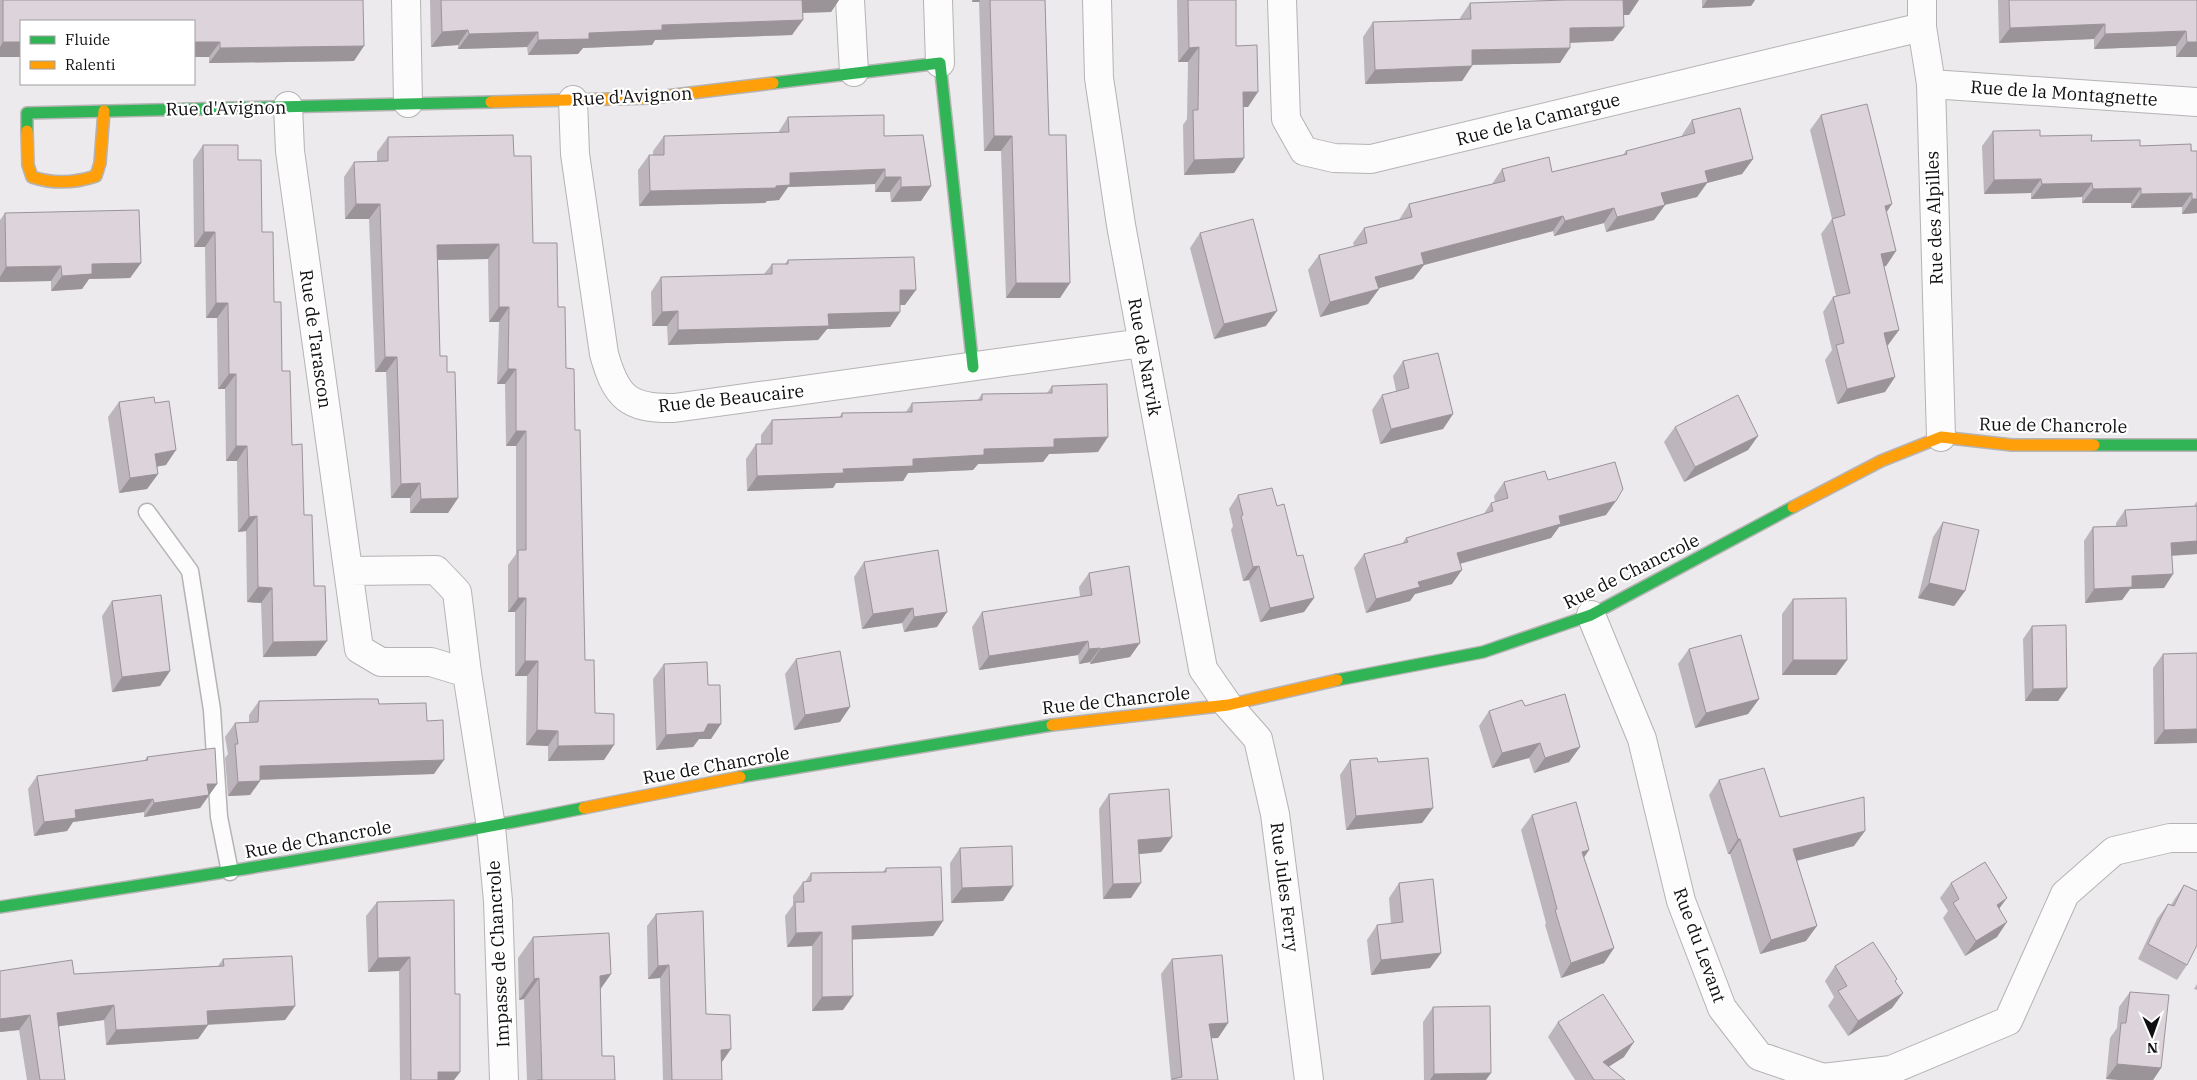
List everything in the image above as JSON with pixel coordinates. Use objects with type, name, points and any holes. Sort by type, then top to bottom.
[{"type":"street","points":[[406,0],[408,103]]},
{"type":"street","points":[[850,0],[854,72]]},
{"type":"street","points":[[938,0],[940,63],[973,367]]},
{"type":"street","name":"Rue de Narvik","points":[[1097,0],[1099,78],[1121,225],[1142,343],[1203,668],[1228,706]]},
{"type":"street","name":"Rue de la Camargue","points":[[1282,0],[1286,119],[1304,151],[1334,158],[1371,159],[1922,27]]},
{"type":"street","name":"Rue des Alpilles","points":[[1922,0],[1922,27],[1930,84],[1941,437]]},
{"type":"street","name":"Rue d'Avignon","points":[[104,111],[100,163],[96,176],[84,180],[59,181],[43,181],[32,177],[28,166],[27,113],[408,103],[650,98],[940,63]]},
{"type":"street","name":"Rue de la Montagnette","points":[[1930,84],[2197,102]]},
{"type":"street","name":"Rue de Beaucaire","points":[[573,100],[574,154],[604,354],[611,380],[620,393],[633,403],[652,408],[674,408],[1142,343]]},
{"type":"street","name":"Rue de Tarascon","points":[[288,106],[290,151],[359,649],[381,662],[431,662],[467,673]]},
{"type":"street","name":"Rue de Chancrole","points":[[0,907],[230,872],[491,827],[702,784],[1035,727],[1228,706],[1301,687],[1483,652],[1591,615],[1881,461],[1941,437],[2012,445],[2197,445]]},
{"type":"street","points":[[349,571],[436,570],[457,592],[467,673],[491,827]]},
{"type":"street","name":"Rue du Levant","points":[[1591,615],[1642,739],[1681,901],[1722,1008],[1759,1056],[1823,1078],[1891,1070],[2008,1021],[2065,894],[2114,851],[2170,838],[2197,838]]},
{"type":"street","name":"Rue Jules Ferry","points":[[1228,706],[1258,739],[1275,814],[1309,1080]]},
{"type":"street","name":"Impasse de Chancrole","points":[[491,827],[498,901],[504,1080]]},
{"type":"lane","points":[[147,512],[190,571],[212,710],[219,817],[230,872]]},
{"type":"building","points":[[3,0],[363,0],[364,46],[220,48],[220,42],[195,42],[195,20],[20,20],[20,42],[3,42]]},
{"type":"building","points":[[441,0],[802,0],[803,20],[662,25],[662,30],[589,33],[589,39],[538,40],[538,32],[469,34],[468,30],[442,32]]},
{"type":"building","points":[[990,0],[1045,0],[1049,135],[1066,135],[1070,283],[1016,283],[1012,136],[994,136]]},
{"type":"building","points":[[1188,0],[1236,0],[1236,46],[1257,45],[1258,92],[1243,92],[1244,158],[1194,160],[1193,110],[1198,110],[1199,47],[1189,48]]},
{"type":"building","points":[[1623,0],[1624,27],[1570,28],[1570,48],[1472,50],[1472,66],[1375,70],[1373,22],[1471,19],[1470,3]]},
{"type":"building","points":[[2009,0],[2197,0],[2197,42],[2187,42],[2186,31],[2105,34],[2105,24],[2010,28]]},
{"type":"building","points":[[1867,104],[1892,204],[1885,206],[1896,251],[1881,254],[1899,330],[1884,333],[1895,377],[1847,389],[1836,345],[1844,343],[1833,297],[1850,293],[1832,219],[1845,215],[1821,115]]},
{"type":"building","points":[[1740,108],[1753,159],[1705,171],[1708,182],[1661,193],[1665,205],[1617,217],[1614,208],[1565,221],[1563,216],[1421,253],[1424,264],[1375,277],[1379,289],[1330,302],[1319,255],[1367,243],[1364,228],[1412,217],[1409,204],[1505,181],[1502,169],[1549,157],[1552,172],[1627,154],[1626,151],[1695,133],[1692,120]]},
{"type":"building","points":[[884,115],[884,136],[923,135],[931,186],[901,187],[901,177],[885,177],[885,169],[790,173],[790,185],[776,186],[776,188],[650,191],[649,155],[664,155],[664,136],[789,132],[788,117]]},
{"type":"building","points":[[2040,130],[2040,136],[2092,135],[2091,141],[2140,140],[2140,146],[2191,144],[2191,151],[2197,151],[2197,199],[2192,199],[2192,193],[2141,194],[2141,188],[2093,189],[2092,183],[2042,184],[2041,179],[1994,180],[1993,131]]},
{"type":"building","points":[[513,135],[514,156],[531,156],[533,243],[557,243],[558,307],[565,307],[566,368],[574,369],[575,430],[580,430],[585,660],[594,660],[595,713],[614,714],[614,745],[558,746],[558,731],[537,730],[538,661],[525,661],[526,598],[518,598],[518,550],[526,550],[526,431],[516,431],[516,369],[508,369],[509,307],[499,307],[499,244],[437,245],[440,356],[447,356],[447,372],[455,372],[458,498],[421,499],[420,483],[401,484],[397,357],[385,357],[380,204],[356,204],[354,162],[388,161],[388,137]]},
{"type":"building","points":[[203,145],[238,145],[238,160],[261,160],[262,232],[273,232],[274,302],[281,302],[282,371],[290,371],[292,445],[302,444],[304,515],[312,515],[314,586],[325,586],[327,641],[273,642],[272,588],[258,587],[257,516],[249,517],[247,446],[236,446],[236,374],[229,374],[228,303],[216,303],[215,232],[204,232]]},
{"type":"building","points":[[139,210],[141,263],[92,264],[92,274],[62,276],[61,266],[6,267],[5,213]]},
{"type":"building","points":[[1253,219],[1277,311],[1224,324],[1200,233]]},
{"type":"building","points":[[914,257],[916,290],[900,290],[900,312],[828,314],[829,326],[678,330],[678,311],[662,312],[661,277],[772,274],[772,264],[788,264],[788,260]]},
{"type":"building","points":[[1438,353],[1453,414],[1391,429],[1382,395],[1409,388],[1403,361]]},
{"type":"building","points":[[1107,384],[1108,437],[1054,439],[1054,447],[984,449],[984,455],[913,459],[913,466],[843,469],[844,473],[757,476],[756,444],[772,444],[772,420],[842,417],[842,413],[912,412],[912,403],[982,400],[982,394],[1052,393],[1052,386]]},
{"type":"building","points":[[1738,395],[1758,436],[1695,467],[1675,427]]},
{"type":"building","points":[[154,397],[155,403],[169,401],[176,450],[155,454],[158,474],[130,478],[119,402]]},
{"type":"building","points":[[1615,462],[1623,489],[1616,501],[1559,516],[1561,524],[1457,553],[1462,570],[1418,582],[1420,587],[1376,599],[1364,554],[1408,542],[1406,538],[1493,511],[1491,503],[1508,498],[1504,482],[1545,471],[1548,480]]},
{"type":"building","points":[[1272,488],[1277,506],[1284,504],[1297,556],[1303,555],[1314,598],[1270,608],[1259,566],[1253,567],[1238,495]]},
{"type":"building","points":[[2197,506],[2197,541],[2171,543],[2173,574],[2132,576],[2132,587],[2094,589],[2093,527],[2127,526],[2125,510]]},
{"type":"building","points":[[1943,522],[1979,530],[1965,591],[1929,583]]},
{"type":"building","points":[[938,550],[947,612],[914,617],[913,608],[873,614],[864,562]]},
{"type":"building","points":[[1129,566],[1140,643],[1089,649],[1088,641],[989,656],[982,612],[1092,595],[1089,573]]},
{"type":"building","points":[[161,595],[170,671],[122,677],[112,601]]},
{"type":"building","points":[[1846,598],[1847,660],[1793,660],[1793,599]]},
{"type":"building","points":[[2066,625],[2067,688],[2033,689],[2032,626]]},
{"type":"building","points":[[1741,635],[1759,699],[1706,713],[1689,649]]},
{"type":"building","points":[[840,651],[850,707],[805,715],[796,659]]},
{"type":"building","points":[[2197,653],[2197,729],[2164,730],[2163,654]]},
{"type":"building","points":[[707,662],[708,685],[720,685],[721,724],[708,724],[704,732],[666,735],[664,664]]},
{"type":"building","points":[[1565,694],[1580,747],[1545,758],[1540,743],[1502,753],[1489,711],[1522,700],[1525,706]]},
{"type":"building","points":[[378,699],[379,704],[426,703],[427,721],[443,720],[444,760],[260,766],[260,781],[238,782],[235,744],[238,744],[235,723],[258,722],[259,701]]},
{"type":"building","points":[[215,748],[217,784],[207,784],[209,795],[154,803],[153,799],[75,810],[76,818],[44,822],[37,776],[148,760],[147,757]]},
{"type":"building","points":[[1377,758],[1378,762],[1428,758],[1433,808],[1356,816],[1350,760]]},
{"type":"building","points":[[1764,768],[1780,817],[1864,797],[1865,831],[1793,849],[1817,926],[1771,940],[1740,839],[1738,839],[1719,780]]},
{"type":"building","points":[[1169,789],[1172,837],[1138,840],[1141,883],[1113,884],[1109,794]]},
{"type":"building","points":[[1576,802],[1589,850],[1582,852],[1614,948],[1571,963],[1555,910],[1557,909],[1532,815]]},
{"type":"building","points":[[1012,846],[1013,886],[962,888],[960,848]]},
{"type":"building","points":[[1985,862],[2007,898],[1997,905],[2007,922],[1976,941],[1953,903],[1959,899],[1951,883]]},
{"type":"building","points":[[941,867],[943,921],[852,926],[853,996],[822,997],[822,932],[796,933],[795,902],[804,902],[803,882],[811,881],[811,873],[886,872],[886,868]]},
{"type":"building","points":[[1433,879],[1441,953],[1381,960],[1377,925],[1403,922],[1399,883]]},
{"type":"building","points":[[2184,885],[2197,891],[2197,945],[2187,965],[2148,944],[2168,904],[2174,906]]},
{"type":"building","points":[[454,900],[455,994],[460,994],[460,1072],[438,1072],[438,1080],[411,1080],[410,957],[378,958],[377,902]]},
{"type":"building","points":[[703,911],[706,1014],[730,1015],[731,1049],[721,1050],[722,1080],[672,1080],[669,965],[658,966],[656,914]]},
{"type":"building","points":[[609,933],[611,974],[600,976],[602,1056],[614,1056],[615,1080],[542,1080],[539,978],[534,979],[533,937]]},
{"type":"building","points":[[1873,942],[1897,979],[1895,981],[1903,993],[1858,1021],[1838,991],[1847,986],[1835,966]]},
{"type":"building","points":[[1222,955],[1228,1023],[1209,1024],[1218,1080],[1172,1080],[1182,1077],[1172,959]]},
{"type":"building","points":[[292,956],[295,1006],[207,1011],[208,1025],[116,1030],[114,1005],[57,1013],[65,1080],[40,1080],[30,1015],[0,1019],[0,971],[72,960],[74,974],[224,966],[223,959]]},
{"type":"building","points":[[2130,992],[2169,995],[2161,1068],[2117,1064],[2121,1023],[2126,1023]]},
{"type":"building","points":[[1603,994],[1634,1042],[1603,1062],[1625,1080],[1594,1080],[1558,1022]]},
{"type":"building","points":[[1490,1006],[1491,1073],[1434,1074],[1433,1007]]},
{"type":"traffic: fast","points":[[773,83],[940,63],[973,367]]},
{"type":"traffic: fast","points":[[27,131],[27,113],[491,102]]},
{"type":"traffic: fast","points":[[2094,445],[2197,445]]},
{"type":"traffic: fast","points":[[1337,680],[1483,652],[1591,615],[1793,507]]},
{"type":"traffic: fast","points":[[740,777],[1052,725]]},
{"type":"traffic: fast","points":[[0,907],[366,849],[584,808]]},
{"type":"traffic: slow","points":[[491,102],[650,98],[773,83]]},
{"type":"traffic: slow","points":[[27,131],[28,165],[32,177],[56,182],[96,176],[100,163],[104,111]]},
{"type":"traffic: slow","points":[[1793,507],[1881,461],[1941,437],[2012,445],[2094,445]]},
{"type":"traffic: slow","points":[[1052,725],[1228,705],[1337,680]]},
{"type":"traffic: slow","points":[[584,808],[740,777]]}]
